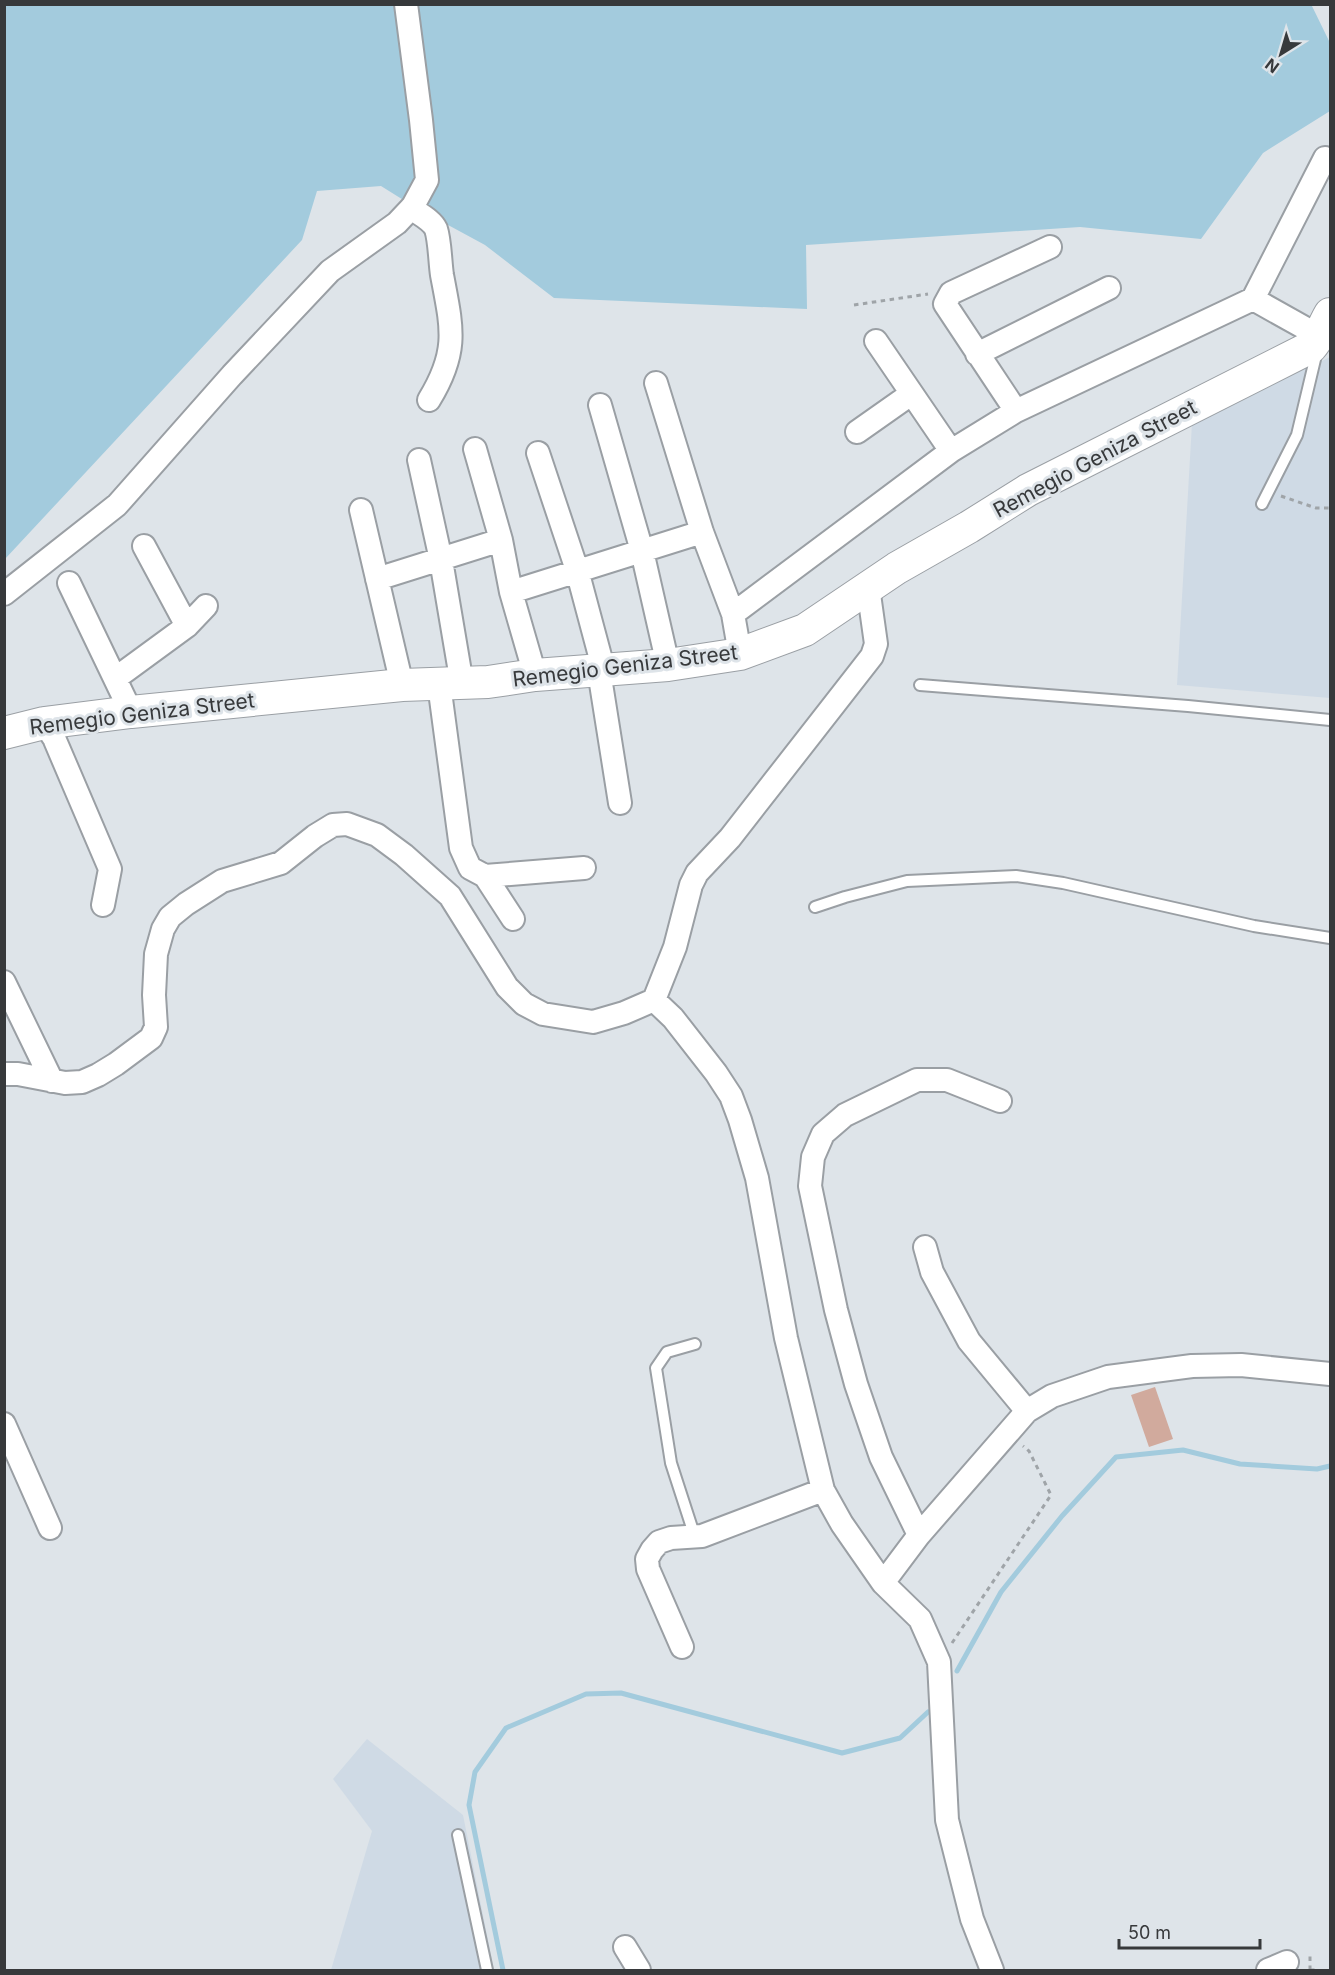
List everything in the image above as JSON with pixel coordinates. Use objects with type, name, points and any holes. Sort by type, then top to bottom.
[{"type":"street","points":[[4,594],[117,505],[232,375],[330,271],[397,223],[411,208],[427,180],[406,4]]},
{"type":"street","points":[[733,614],[951,452],[1016,411],[1253,299],[1326,158]]},
{"type":"street","points":[[411,208],[435,228],[449,307],[452,339],[443,378],[429,400]]},
{"type":"street","points":[[1016,411],[945,304],[951,293],[1050,247]]},
{"type":"street","points":[[977,354],[1109,288]]},
{"type":"street","points":[[1253,299],[1326,325]]},
{"type":"street","name":"Remegio Geniza Street","points":[[4,733],[44,723],[131,712],[402,685],[450,684],[668,665],[740,654],[805,630],[868,587],[1028,490],[1295,356],[1311,347],[1326,325]]},
{"type":"street","points":[[876,341],[951,452]]},
{"type":"street","points":[[656,383],[702,532],[733,614],[740,654]]},
{"type":"street","points":[[857,432],[911,394]]},
{"type":"street","points":[[600,405],[642,551],[668,665]]},
{"type":"street","points":[[475,449],[501,540],[511,592],[535,675]]},
{"type":"street","points":[[538,453],[577,570],[601,671],[620,803]]},
{"type":"street","points":[[419,460],[441,560],[461,848],[470,868],[484,876],[513,919]]},
{"type":"street","points":[[361,510],[402,685]]},
{"type":"street","points":[[511,592],[702,532]]},
{"type":"street","points":[[378,579],[501,540]]},
{"type":"street","points":[[144,546],[187,626]]},
{"type":"street","points":[[69,583],[131,712]]},
{"type":"street","points":[[4,1074],[18,1074],[65,1083],[82,1082],[98,1075],[151,1038],[156,1027],[154,995],[156,954],[163,929],[170,917],[222,881],[281,863],[333,825],[347,824],[377,835],[404,855],[450,896],[507,987],[524,1004],[543,1014],[593,1022],[624,1013],[654,1000],[675,947],[691,885],[697,873],[730,838],[872,656],[876,644],[868,587]]},
{"type":"street","points":[[116,678],[187,626],[206,606]]},
{"type":"street","points":[[44,723],[54,738],[110,869],[103,905]]},
{"type":"street","points":[[484,876],[584,868]]},
{"type":"street","points":[[4,982],[52,1081]]},
{"type":"street","points":[[654,1000],[673,1018],[716,1073],[731,1096],[740,1120],[757,1178],[786,1338],[823,1490],[842,1524],[883,1583],[920,1619],[939,1662],[947,1820],[972,1919],[992,1971]]},
{"type":"street","points":[[919,1535],[881,1457],[856,1384],[836,1310],[810,1186],[813,1157],[823,1134],[844,1115],[917,1080],[947,1080],[1000,1101]]},
{"type":"street","points":[[925,1247],[932,1272],[969,1341],[1028,1411]]},
{"type":"street","points":[[883,1583],[919,1535],[1028,1411],[1052,1396],[1108,1377],[1192,1366],[1240,1365],[1330,1374]]},
{"type":"street","points":[[4,1424],[50,1528]]},
{"type":"street","points":[[682,1647],[648,1569],[647,1559],[659,1542],[671,1538],[702,1536],[823,1490]]},
{"type":"street","points":[[625,1947],[639,1971]]},
{"type":"lane","points":[[1262,504],[1297,435],[1326,325]]},
{"type":"lane","points":[[920,685],[1188,706],[1330,720]]},
{"type":"lane","points":[[815,907],[907,881],[1016,876],[1063,883],[1254,926],[1330,938]]},
{"type":"lane","points":[[695,1344],[667,1352],[656,1368],[671,1463],[695,1537]]},
{"type":"lane","points":[[458,1835],[487,1971]]},
{"type":"path","points":[[854,305],[929,294],[947,298]]},
{"type":"path","points":[[1269,491],[1316,508],[1330,508]]},
{"type":"path","points":[[939,1662],[1051,1495],[1029,1451],[1009,1434]]},
{"type":"path","points":[[1310,1953],[1312,1970]]},
{"type":"shaded area","points":[[1330,357],[1330,698],[1177,685],[1192,423]]},
{"type":"shaded area","points":[[367,1739],[463,1815],[494,1970],[331,1970],[372,1831],[333,1779]]},
{"type":"water","points":[[1311,4],[1330,43],[1330,111],[1263,153],[1201,239],[1080,227],[806,245],[807,309],[554,298],[485,245],[381,186],[317,191],[302,240],[5,559],[5,5]]},
{"type":"building","points":[[1155,1387],[1173,1439],[1149,1447],[1131,1395]]},
{"type":"waterway","points":[[957,1671],[1001,1592],[1062,1516],[1116,1457],[1183,1450],[1240,1464],[1317,1469],[1330,1466]]},
{"type":"waterway","points":[[503,1970],[469,1805],[475,1772],[506,1728],[586,1694],[621,1693],[842,1753],[900,1738],[928,1712]]}]
